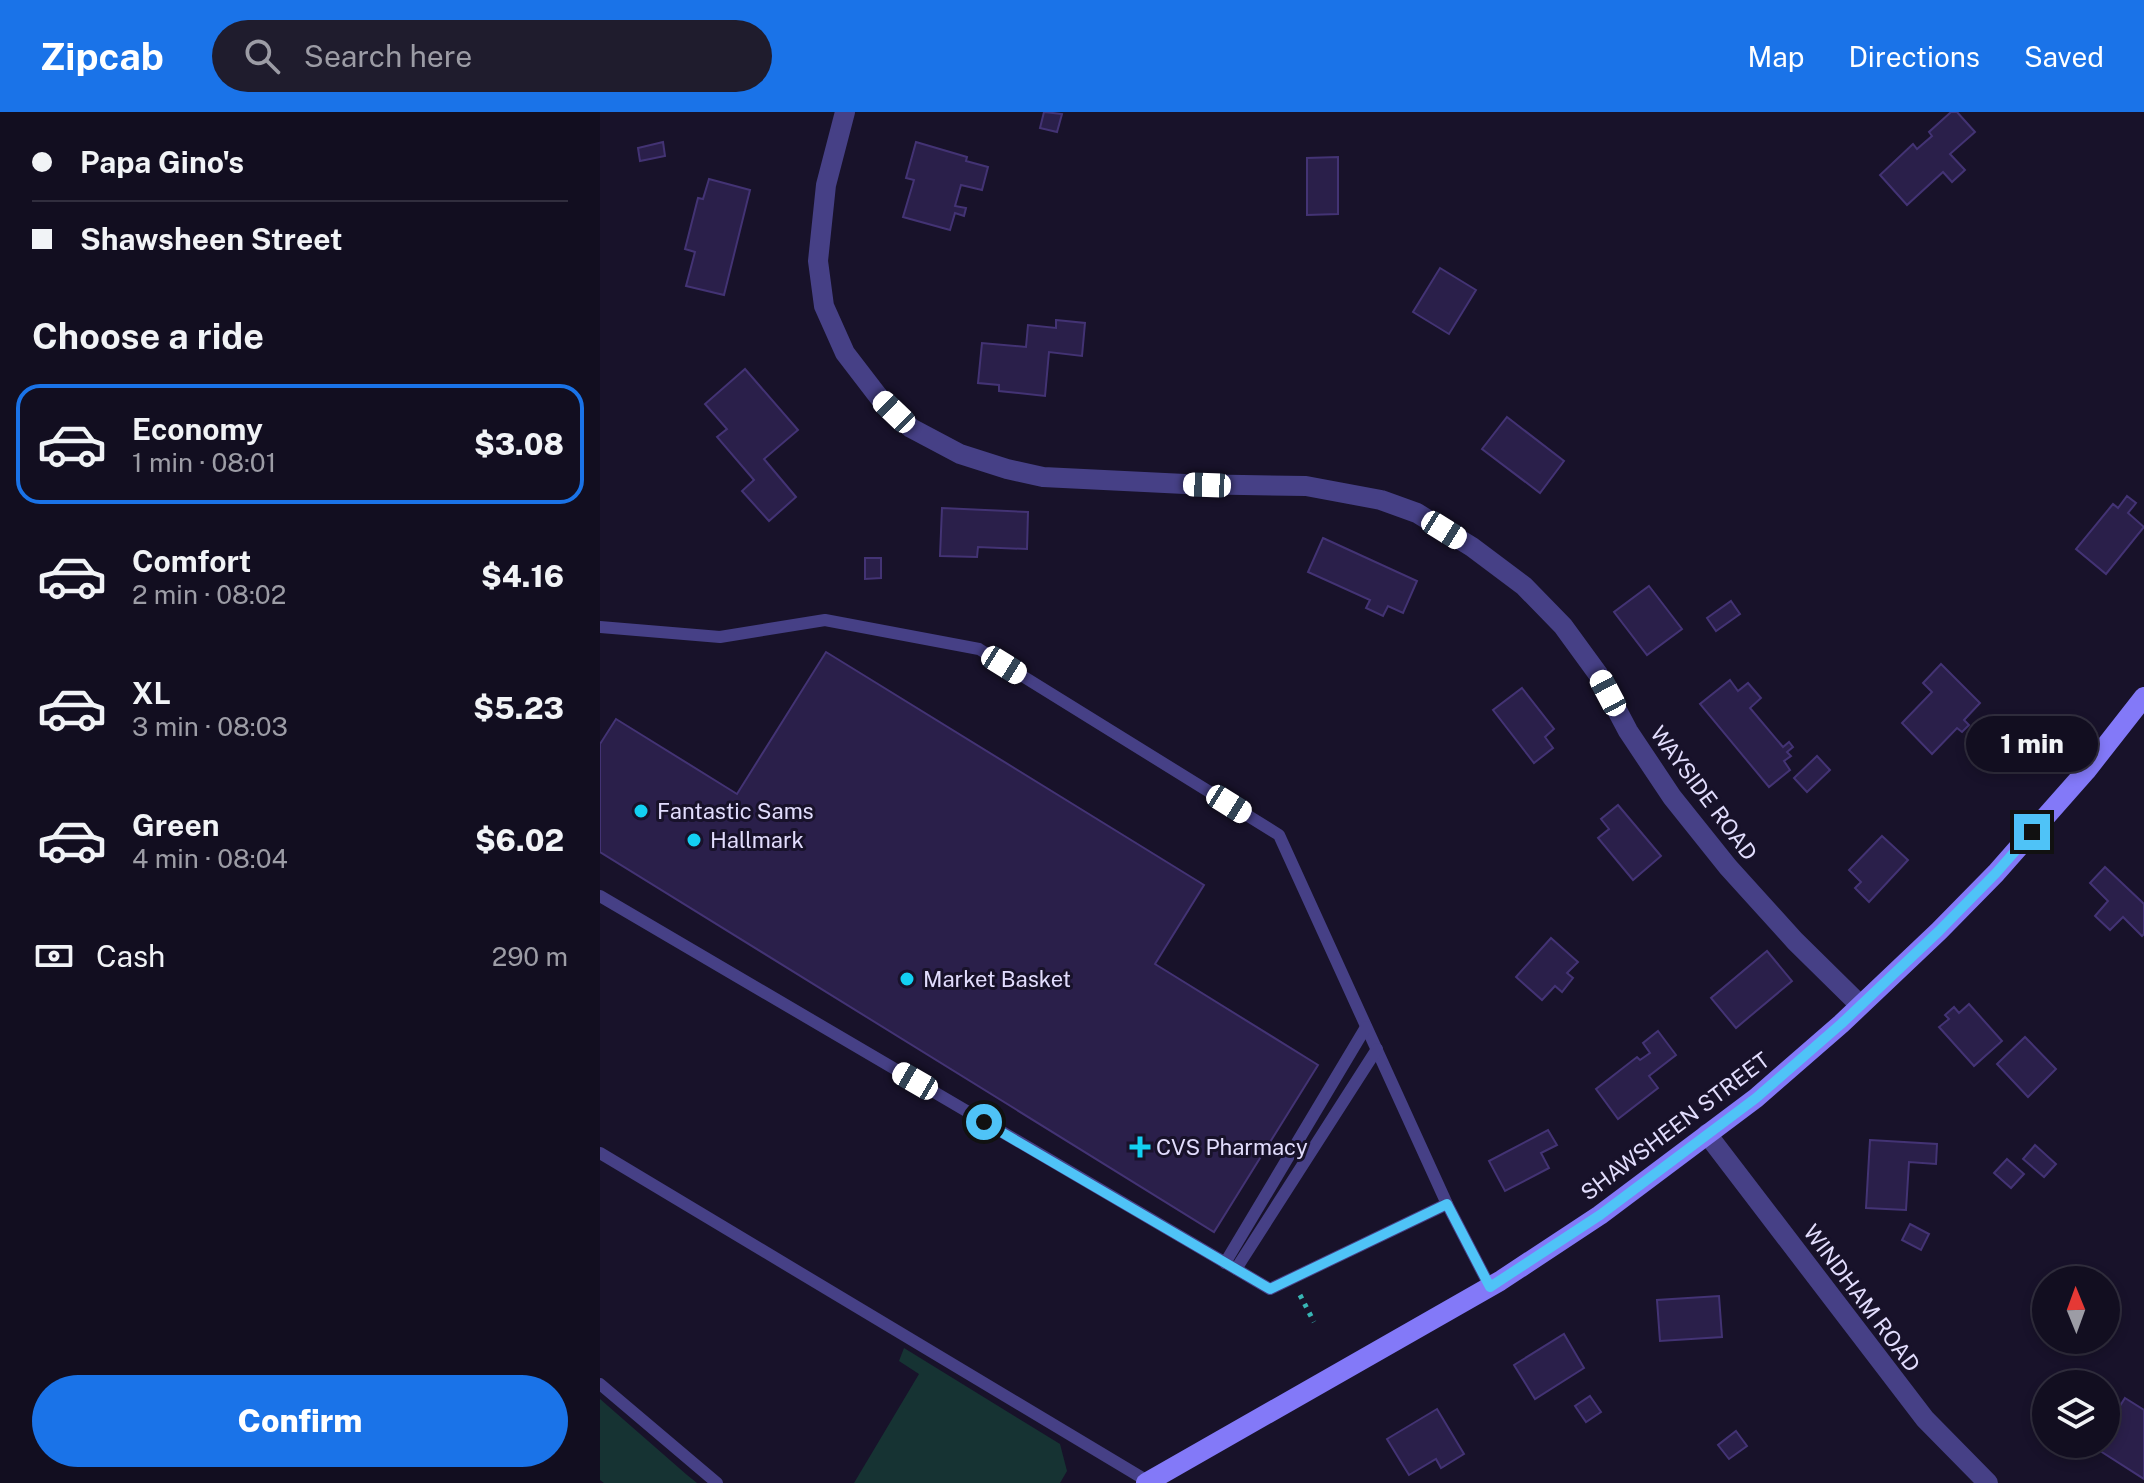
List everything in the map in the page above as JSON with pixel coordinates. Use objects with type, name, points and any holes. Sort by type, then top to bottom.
[{"type":"main road","name":"SHAWSHEEN STREET","points":[[1147,1482],[1490,1287],[1600,1215],[1756,1098],[1939,931],[1996,873],[2086,771],[2144,697]]},
{"type":"street","name":"WAYSIDE ROAD","points":[[845,112],[826,185],[818,261],[824,306],[845,353],[878,396],[911,428],[960,454],[1043,477],[1306,486],[1381,500],[1417,513],[1472,547],[1524,586],[1563,626],[1598,674],[1628,731],[1672,797],[1785,931],[1860,1005]]},
{"type":"street","name":"WINDHAM ROAD","points":[[1707,1134],[1925,1419],[1988,1483]]},
{"type":"lane","points":[[600,627],[720,637],[825,620],[979,649],[1279,835],[1447,1204],[1490,1287]]},
{"type":"lane","points":[[600,896],[1270,1289],[1447,1204]]},
{"type":"lane","points":[[1230,1266],[1366,1027]]},
{"type":"lane","points":[[1230,1266],[1377,1049]]},
{"type":"lane","points":[[600,1153],[1147,1482]]},
{"type":"lane","points":[[600,1384],[717,1483]]},
{"type":"path","points":[[1298,1292],[1314,1322]]},
{"type":"green space","points":[[904,1348],[1060,1444],[1067,1471],[1060,1483],[854,1483],[919,1374],[899,1361]]},
{"type":"green space","points":[[600,1399],[697,1483],[604,1483],[600,1480]]},
{"type":"building","points":[[1044,112],[1062,114],[1057,132],[1040,128]]},
{"type":"building","points":[[1951,112],[1957,112],[1975,132],[1950,154],[1965,170],[1952,182],[1943,172],[1907,205],[1880,175],[1913,144],[1917,149],[1932,136],[1929,132]]},
{"type":"building","points":[[663,142],[665,156],[640,161],[638,148]]},
{"type":"building","points":[[916,142],[967,157],[966,161],[988,167],[982,190],[961,185],[955,206],[966,208],[964,216],[955,213],[950,230],[903,217],[914,180],[906,178]]},
{"type":"building","points":[[1338,157],[1338,214],[1307,215],[1307,158]]},
{"type":"building","points":[[709,179],[750,190],[724,295],[686,286],[695,252],[685,249],[698,198],[703,199]]},
{"type":"building","points":[[1440,268],[1476,290],[1449,334],[1413,312]]},
{"type":"building","points":[[1056,320],[1085,323],[1082,356],[1049,352],[1045,396],[999,391],[999,385],[978,383],[982,343],[1026,347],[1028,325],[1056,328]]},
{"type":"building","points":[[745,369],[798,430],[764,459],[796,497],[769,521],[742,491],[754,480],[717,437],[727,429],[705,404]]},
{"type":"building","points":[[1507,417],[1564,461],[1540,493],[1482,449]]},
{"type":"building","points":[[2127,496],[2136,503],[2128,513],[2144,527],[2106,574],[2076,549],[2113,504],[2118,508]]},
{"type":"building","points":[[942,508],[1028,512],[1027,549],[978,547],[977,557],[940,556]]},
{"type":"building","points":[[1323,538],[1417,581],[1403,613],[1388,606],[1383,616],[1366,608],[1370,600],[1308,572]]},
{"type":"building","points":[[865,558],[881,558],[881,578],[865,579]]},
{"type":"building","points":[[1649,586],[1682,629],[1647,655],[1614,612]]},
{"type":"building","points":[[1731,601],[1740,614],[1716,631],[1707,618]]},
{"type":"building","points":[[826,652],[1204,885],[1155,964],[1318,1065],[1214,1232],[600,852],[600,744],[616,719],[737,794]]},
{"type":"building","points":[[1941,664],[1980,703],[1964,720],[1969,725],[1962,732],[1957,728],[1932,754],[1902,723],[1932,692],[1923,683]]},
{"type":"building","points":[[1730,680],[1738,691],[1748,683],[1761,698],[1750,708],[1783,747],[1789,742],[1793,747],[1787,752],[1791,756],[1784,761],[1790,770],[1769,787],[1700,704]]},
{"type":"building","points":[[1522,688],[1554,729],[1545,737],[1553,748],[1534,763],[1493,710]]},
{"type":"building","points":[[1817,756],[1830,770],[1807,792],[1794,778]]},
{"type":"building","points":[[1618,805],[1661,856],[1633,880],[1598,838],[1609,829],[1601,819]]},
{"type":"building","points":[[1882,836],[1908,860],[1869,902],[1855,888],[1861,882],[1849,870]]},
{"type":"building","points":[[2105,867],[2144,904],[2142,936],[2123,917],[2110,930],[2095,916],[2108,901],[2090,883]]},
{"type":"building","points":[[1551,938],[1578,962],[1567,973],[1573,978],[1562,992],[1555,986],[1542,1000],[1516,977]]},
{"type":"building","points":[[1767,951],[1792,981],[1736,1028],[1711,998]]},
{"type":"building","points":[[1969,1004],[2002,1041],[1974,1066],[1939,1027],[1949,1019],[1945,1015],[1954,1007],[1959,1013]]},
{"type":"building","points":[[1658,1031],[1676,1055],[1649,1076],[1658,1088],[1618,1119],[1596,1089],[1637,1057],[1640,1060],[1650,1053],[1643,1043]]},
{"type":"building","points":[[2025,1037],[2056,1069],[2028,1097],[1997,1064]]},
{"type":"building","points":[[1548,1130],[1557,1145],[1541,1153],[1549,1168],[1505,1191],[1489,1161]]},
{"type":"building","points":[[1870,1140],[1937,1144],[1936,1164],[1909,1162],[1906,1210],[1866,1208]]},
{"type":"building","points":[[2035,1145],[2056,1164],[2044,1177],[2023,1159]]},
{"type":"building","points":[[2007,1159],[2024,1174],[2011,1188],[1994,1173]]},
{"type":"building","points":[[1910,1224],[1929,1234],[1921,1250],[1902,1240]]},
{"type":"building","points":[[1719,1296],[1722,1337],[1660,1341],[1657,1300]]},
{"type":"building","points":[[1564,1334],[1584,1368],[1535,1399],[1514,1365]]},
{"type":"building","points":[[1590,1396],[1601,1412],[1586,1422],[1575,1406]]},
{"type":"building","points":[[2125,1398],[2144,1410],[2144,1479],[2111,1458],[2120,1458],[2120,1406]]},
{"type":"building","points":[[1437,1409],[1464,1454],[1441,1468],[1436,1459],[1409,1475],[1387,1439]]},
{"type":"building","points":[[1736,1431],[1747,1446],[1729,1459],[1718,1445]]},
{"type":"place","name":"Fantastic Sams","points":[[641,811]]},
{"type":"place","name":"Hallmark","points":[[694,840]]},
{"type":"place","name":"Market Basket","points":[[907,979]]},
{"type":"place","name":"CVS Pharmacy","points":[[1140,1147]]},
{"type":"route","points":[[984,1122],[1270,1289],[1447,1204],[1490,1287],[1600,1215],[1756,1098],[1841,1024],[1939,931],[2032,832]]}]
